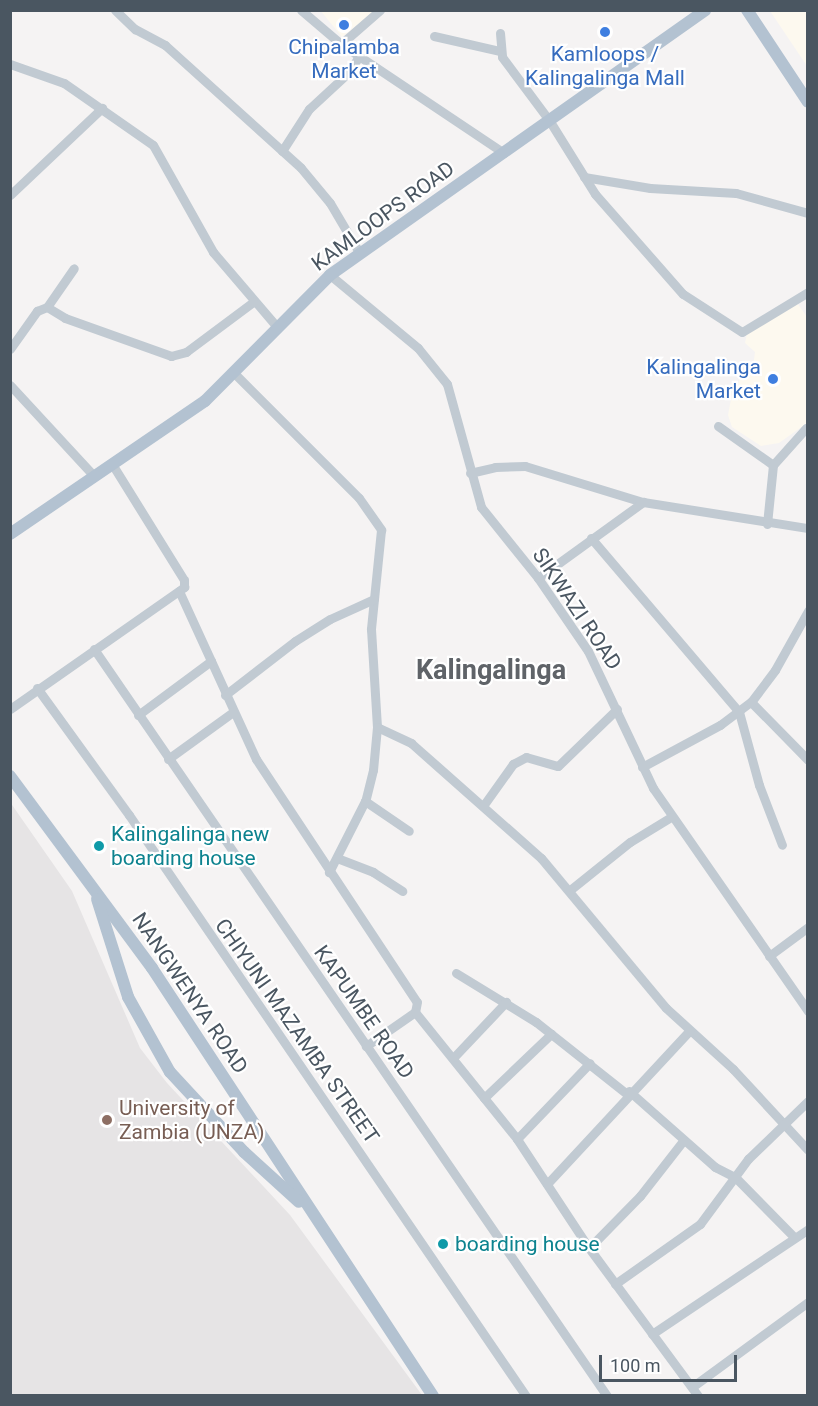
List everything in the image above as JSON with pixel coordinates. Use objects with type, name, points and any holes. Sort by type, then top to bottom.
[{"type":"main road","name":"KAMLOOPS ROAD","points":[[10,534],[205,401],[330,275],[705,10]]},
{"type":"main road","points":[[747,10],[807,102]]},
{"type":"main road","name":"NANGWENYA ROAD","points":[[10,776],[152,968],[311,1213],[433,1395]]},
{"type":"main road","name":"NANGWENYA ROAD","points":[[94,888],[128,997],[170,1072],[244,1152],[311,1213]]},
{"type":"street","points":[[115,10],[135,29],[165,45],[282,151],[315,184],[360,254]]},
{"type":"street","points":[[301,10],[341,44],[504,153]]},
{"type":"street","points":[[341,44],[380,10]]},
{"type":"street","points":[[500,33],[500,51],[549,120],[584,177],[682,294],[737,332],[746,332],[807,292]]},
{"type":"street","points":[[434,36],[500,51]]},
{"type":"street","points":[[282,151],[309,109],[350,71],[359,56]]},
{"type":"street","points":[[10,64],[64,83],[153,145],[213,252],[277,327]]},
{"type":"street","points":[[10,195],[102,108]]},
{"type":"street","points":[[584,177],[650,189],[736,193],[807,213]]},
{"type":"street","points":[[10,349],[37,311],[47,307],[74,268]]},
{"type":"street","name":"SIKWAZI ROAD","points":[[330,275],[373,308],[436,367],[454,401],[470,473],[488,518],[538,578],[588,651],[617,709],[642,767],[671,817],[807,1011]]},
{"type":"street","points":[[47,307],[64,318],[171,356],[186,352],[254,302]]},
{"type":"street","points":[[233,372],[373,515],[381,530],[382,548],[371,628],[377,727],[365,801],[329,872]]},
{"type":"street","points":[[10,385],[94,476]]},
{"type":"street","points":[[718,426],[773,465]]},
{"type":"street","points":[[767,524],[773,465],[806,428]]},
{"type":"street","points":[[10,709],[179,591],[184,580],[112,464]]},
{"type":"street","points":[[470,473],[495,467],[525,466],[643,502],[676,504],[767,524],[807,528]]},
{"type":"street","points":[[538,578],[643,502]]},
{"type":"street","points":[[591,538],[739,712],[759,785],[782,845]]},
{"type":"street","points":[[179,591],[233,712],[290,815],[417,1002],[415,1011],[366,1046]]},
{"type":"street","points":[[225,695],[304,635],[374,599]]},
{"type":"street","points":[[642,767],[739,712],[751,702],[775,670],[807,611]]},
{"type":"street","name":"KAPUMBE ROAD","points":[[94,649],[607,1395]]},
{"type":"street","points":[[138,716],[211,661]]},
{"type":"street","name":"CHIYUNI MAZAMBA STREET","points":[[37,688],[129,815],[526,1395]]},
{"type":"street","points":[[751,702],[807,760]]},
{"type":"street","points":[[483,807],[513,764],[526,757],[558,766],[617,709]]},
{"type":"street","points":[[168,759],[233,712]]},
{"type":"street","points":[[377,727],[411,743],[483,807],[570,890],[666,1008],[688,1031],[733,1069],[807,1150]]},
{"type":"street","points":[[365,801],[409,831]]},
{"type":"street","points":[[570,890],[630,842],[671,817]]},
{"type":"street","points":[[337,858],[373,872],[402,891]]},
{"type":"street","points":[[769,956],[807,927]]},
{"type":"street","points":[[456,973],[506,1002],[628,1092],[715,1167],[735,1177],[794,1237]]},
{"type":"street","points":[[453,1057],[506,1002]]},
{"type":"street","points":[[415,1011],[517,1139],[589,1248],[698,1395]]},
{"type":"street","points":[[547,1184],[628,1092],[688,1031]]},
{"type":"street","points":[[484,1098],[551,1034]]},
{"type":"street","points":[[517,1139],[590,1063]]},
{"type":"street","points":[[615,1284],[700,1224],[735,1177],[783,1122],[807,1101]]},
{"type":"street","points":[[589,1248],[640,1196],[683,1141]]},
{"type":"street","points":[[652,1334],[807,1229]]},
{"type":"street","points":[[692,1387],[807,1302]]},
{"type":"shaded area","name":"Chipalamba Market","points":[[320,10],[375,11],[342,37]]},
{"type":"shaded area","points":[[770,11],[807,11],[807,66]]},
{"type":"shaded area","name":"Kalingalinga Market","points":[[795,300],[807,317],[807,423],[779,443],[761,446],[732,427],[728,415],[732,394],[744,372],[753,367],[755,352],[745,343],[747,333]]},
{"type":"shaded area","name":"University of Zambia (UNZA)","points":[[10,802],[72,891],[140,1048],[167,1083],[290,1215],[422,1395],[11,1395]]},
{"type":"place","name":"Chipalamba Market","points":[[344,25]]},
{"type":"place","name":"Kamloops / Kalingalinga Mall","points":[[605,32]]},
{"type":"place","name":"Kalingalinga Market","points":[[773,379]]},
{"type":"place","name":"Kalingalinga new boarding house","points":[[99,846]]},
{"type":"place","name":"University of Zambia (UNZA)","points":[[107,1120]]},
{"type":"place","name":"boarding house","points":[[443,1244]]},
{"type":"district","name":"Kalingalinga","points":[[491,671]]}]
